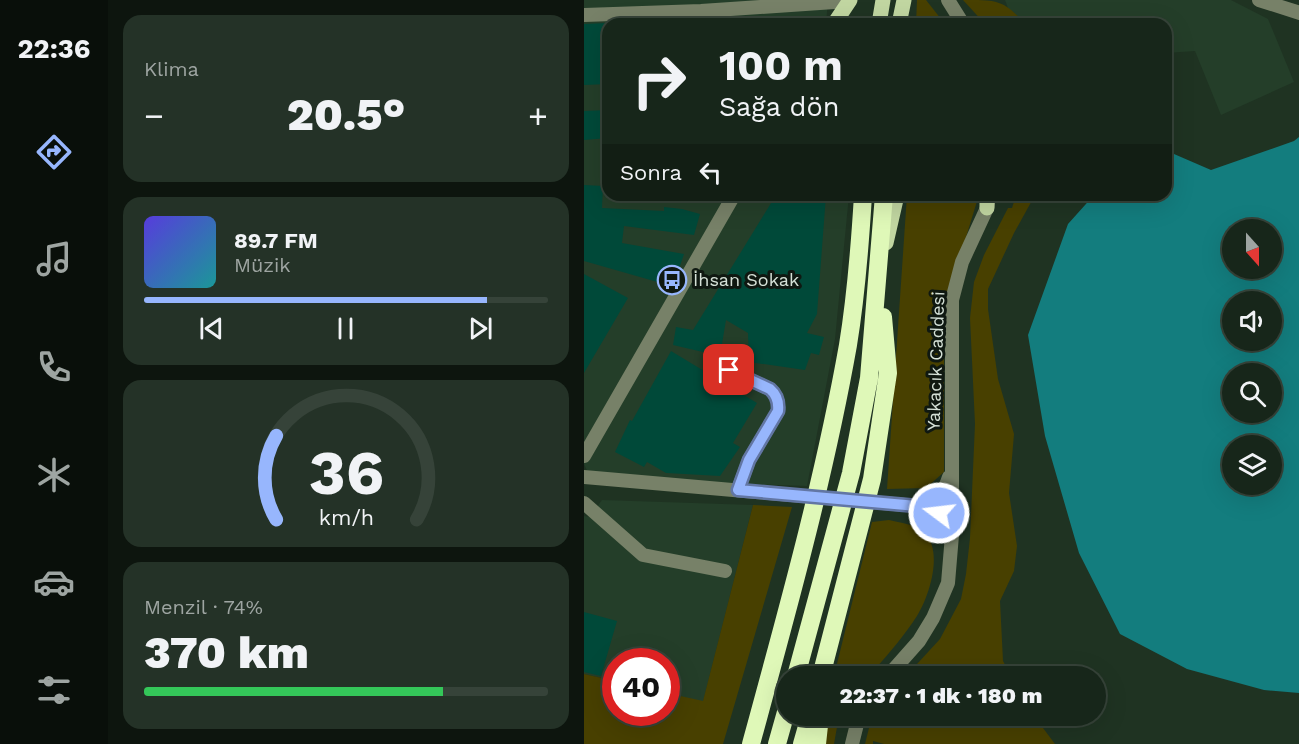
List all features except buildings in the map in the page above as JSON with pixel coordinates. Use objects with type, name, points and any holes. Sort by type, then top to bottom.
[{"type":"highway","points":[[751,744],[823,470],[848,343],[862,201]]},
{"type":"highway","points":[[799,666],[851,474],[869,378],[884,201]]},
{"type":"highway","points":[[826,666],[872,479],[888,373],[879,269]]},
{"type":"highway","points":[[742,744],[770,673]]},
{"type":"highway","points":[[778,744],[782,726]]},
{"type":"highway","points":[[802,744],[807,726]]},
{"type":"highway","points":[[817,744],[819,726]]},
{"type":"main road","points":[[880,18],[883,0]]},
{"type":"main road","points":[[900,18],[904,0]]},
{"type":"main road","points":[[838,18],[850,1]]},
{"type":"main road","points":[[879,269],[896,201]]},
{"type":"street","points":[[948,0],[959,18]]},
{"type":"street","points":[[1259,0],[1300,13]]},
{"type":"street","points":[[584,15],[745,4],[850,1]]},
{"type":"street","points":[[584,456],[731,201]]},
{"type":"street","name":"Yakacık Caddesi","points":[[897,666],[919,641],[948,583],[952,535],[952,300],[962,262],[987,201]]},
{"type":"street","points":[[729,370],[770,389],[775,393],[779,405],[778,411],[749,460],[738,490]]},
{"type":"street","points":[[911,505],[929,502],[938,497],[946,488],[952,469]]},
{"type":"street","points":[[584,477],[928,507],[939,513],[946,521],[952,535]]},
{"type":"street","points":[[584,503],[643,555],[725,571]]},
{"type":"street","points":[[852,744],[856,726]]},
{"type":"shaded area","points":[[584,0],[828,0],[826,18],[602,18],[602,201],[848,201],[835,339],[807,486],[591,479],[584,464]]},
{"type":"shaded area","points":[[917,0],[926,0],[940,18],[916,18]]},
{"type":"shaded area","points":[[963,0],[999,3],[1019,18],[980,18]]},
{"type":"shaded area","points":[[1005,0],[1231,0],[1268,19],[1294,82],[1221,115],[1195,51],[1172,53],[1172,18],[1012,18]]},
{"type":"shaded area","points":[[907,201],[977,201],[944,309],[944,472],[926,488],[887,489]]},
{"type":"shaded area","points":[[1014,201],[1032,201],[988,289],[988,309],[998,379],[1014,434],[1009,493],[1017,546],[1014,571],[1000,601],[1003,661],[1006,666],[915,666],[940,639],[961,599],[970,538],[975,424],[970,318],[974,282],[984,255],[1008,208],[1012,208]]},
{"type":"shaded area","points":[[602,500],[753,505],[703,702],[680,696],[680,648],[602,648],[602,678],[584,674],[584,516],[590,517]]},
{"type":"shaded area","points":[[753,505],[792,507],[723,744],[584,744],[584,674],[602,678],[602,726],[680,726],[680,696],[703,701]]},
{"type":"shaded area","points":[[889,520],[917,527],[924,532],[933,552],[934,564],[929,590],[913,622],[877,666],[836,666],[872,522]]},
{"type":"shaded area","points":[[825,726],[837,726],[834,744],[823,744]]},
{"type":"shaded area","points":[[870,726],[1042,726],[1055,744],[884,744],[873,741],[873,744],[865,744]]},
{"type":"water","points":[[1299,137],[1299,693],[1264,690],[1187,669],[1120,634],[1079,553],[1045,436],[1028,335],[1068,224],[1089,201],[1172,201],[1172,154],[1211,170],[1294,141]]},
{"type":"place","name":"İhsan Sokak","points":[[672,280]]},
{"type":"route","points":[[729,370],[770,389],[778,398],[779,405],[778,411],[749,460],[738,490],[928,507],[939,513]]}]
